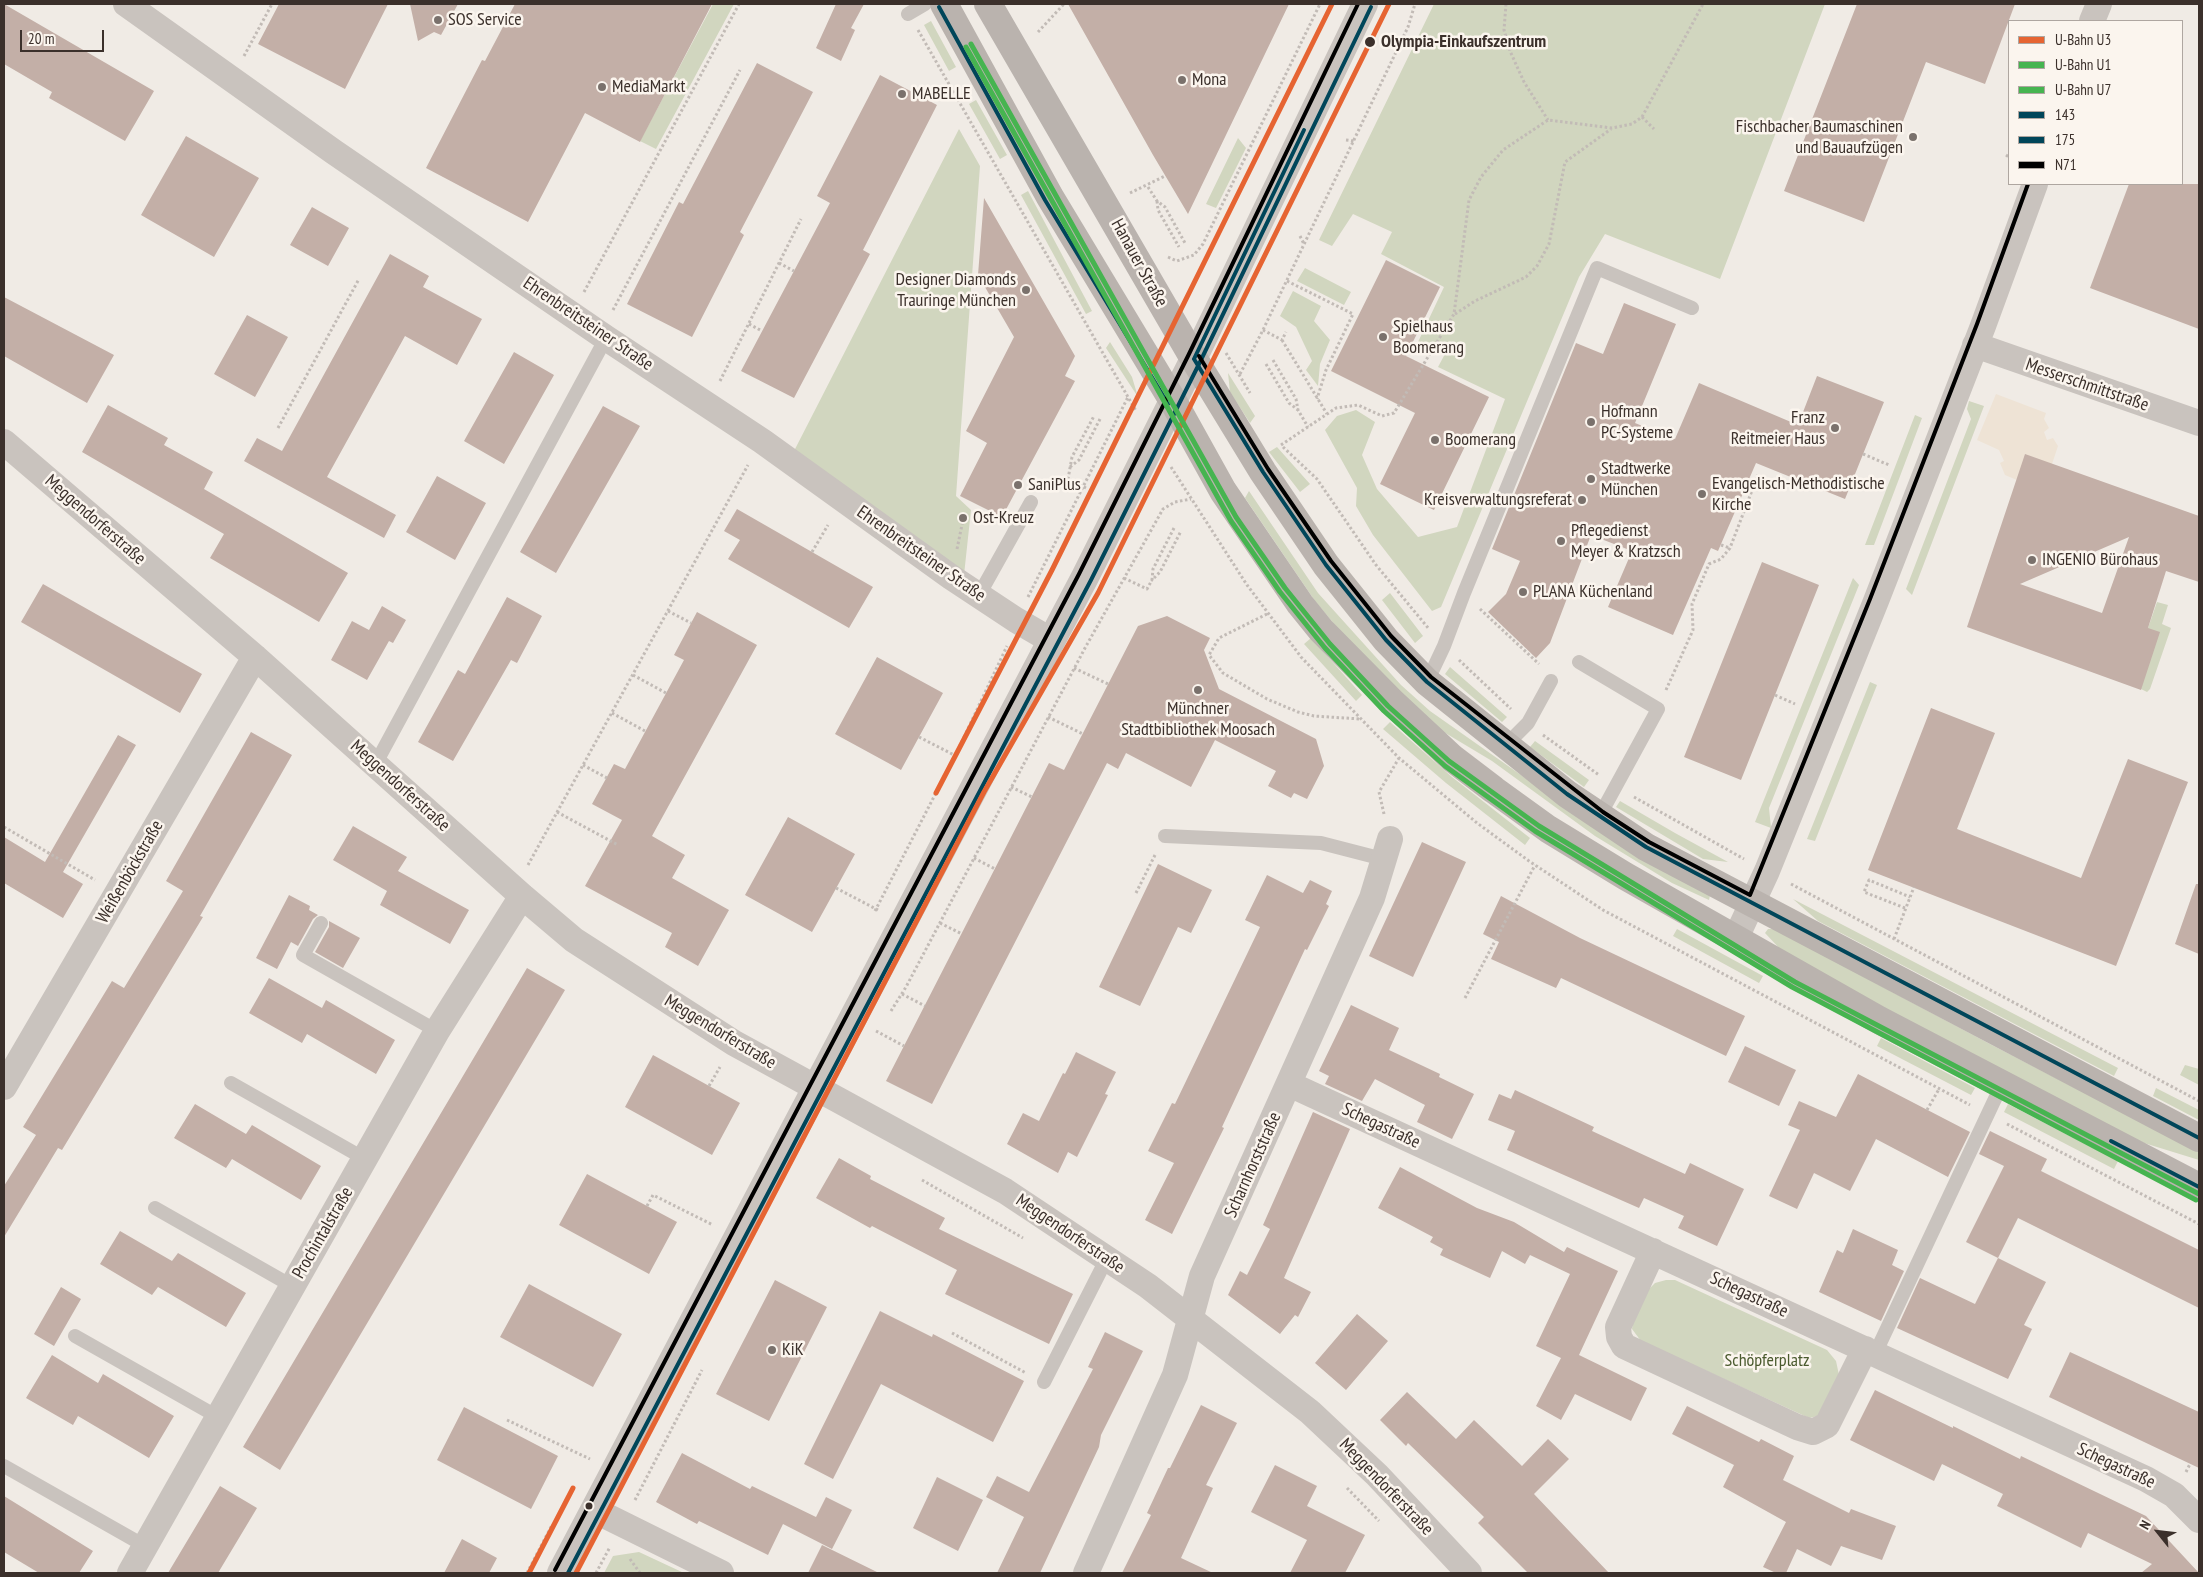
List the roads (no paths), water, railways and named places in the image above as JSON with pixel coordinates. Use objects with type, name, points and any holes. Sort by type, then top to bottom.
[{"type":"main road","points":[[944,4],[1050,197],[1173,400],[1223,492],[1300,604],[1321,630],[1393,704],[1452,758],[1548,829],[1625,876],[1879,1020],[2199,1187]]},
{"type":"main road","name":"Hanauer Straße","points":[[988,4],[1194,359],[1263,472],[1326,565],[1386,640],[1427,682],[1599,818],[1646,847],[2199,1138]]},
{"type":"street","name":"Ehrenbreitsteiner Straße","points":[[126,4],[334,152],[572,314],[609,326],[762,441],[979,595],[1052,641]]},
{"type":"street","points":[[561,1573],[1052,641],[1194,359],[1365,4]]},
{"type":"street","points":[[2092,20],[2099,4]]},
{"type":"street","points":[[1735,940],[1767,871],[1876,601],[2035,185]]},
{"type":"street","name":"Messerschmittstraße","points":[[1975,345],[2199,423]]},
{"type":"street","name":"Meggendorferstraße","points":[[4,442],[256,657],[376,763],[518,893],[574,940],[734,1043],[1005,1191],[1107,1258],[1246,1360],[1329,1429],[1376,1475],[1469,1573]]},
{"type":"street","name":"Weißenböckstraße","points":[[4,1087],[256,657]]},
{"type":"street","name":"Scharnhorststraße","points":[[1086,1573],[1175,1375],[1202,1276],[1372,898],[1387,849]]},
{"type":"street","name":"Prochintalstraße","points":[[130,1573],[437,1031],[518,893]]},
{"type":"street","name":"Schegastraße","points":[[1289,1084],[2154,1483],[2174,1495],[2199,1520]]},
{"type":"street","points":[[1653,1251],[1618,1327],[1619,1337],[1624,1346],[1797,1427],[1813,1432],[1827,1425],[1870,1351]]},
{"type":"street","points":[[594,1510],[721,1573]]},
{"type":"lane","points":[[908,14],[925,4]]},
{"type":"lane","points":[[1427,682],[1444,646],[1597,268],[1692,308]]},
{"type":"lane","points":[[376,763],[609,326]]},
{"type":"lane","points":[[979,595],[1031,502]]},
{"type":"lane","points":[[1579,662],[1658,709],[1599,818]]},
{"type":"lane","points":[[1506,745],[1528,723],[1551,681]]},
{"type":"lane","points":[[1165,836],[1321,843],[1387,849]]},
{"type":"lane","points":[[321,923],[303,955],[437,1031]]},
{"type":"lane","points":[[231,1083],[365,1159]]},
{"type":"lane","points":[[1870,1351],[2002,1084]]},
{"type":"lane","points":[[155,1208],[292,1286]]},
{"type":"lane","points":[[1044,1382],[1107,1258]]},
{"type":"lane","points":[[75,1336],[218,1417]]},
{"type":"lane","points":[[4,1466],[145,1546]]},
{"type":"metro line","name":"U3","points":[[936,793],[1052,570],[1332,4]]},
{"type":"metro line","name":"U3","points":[[576,1573],[984,792],[1098,593],[1389,4]]},
{"type":"metro line","name":"U1","points":[[971,44],[1236,517],[1285,588],[1330,644],[1388,706],[1449,761],[1539,826],[1795,982],[2199,1194]]},
{"type":"metro line","name":"U7","points":[[966,47],[1231,521],[1280,592],[1325,648],[1384,711],[1445,766],[1535,831],[1792,987],[2196,1200]]},
{"type":"metro line","name":"U3","points":[[529,1573],[573,1488]]},
{"type":"place","name":"SOS Service","points":[[438,20]]},
{"type":"place","name":"Olympia-Einkaufszentrum","points":[[1370,42]]},
{"type":"place","name":"Mona","points":[[1182,80]]},
{"type":"place","name":"MediaMarkt","points":[[602,87]]},
{"type":"place","name":"MABELLE","points":[[902,94]]},
{"type":"place","name":"Fischbacher Baumaschinen und Bauaufzügen","points":[[1913,137]]},
{"type":"place","name":"Designer Diamonds Trauringe München","points":[[1026,290]]},
{"type":"place","name":"Spielhaus Boomerang","points":[[1383,337]]},
{"type":"place","name":"Hofmann PC-Systeme","points":[[1591,422]]},
{"type":"place","name":"Franz Reitmeier Haus","points":[[1835,428]]},
{"type":"place","name":"Boomerang","points":[[1435,440]]},
{"type":"place","name":"Stadtwerke München","points":[[1591,479]]},
{"type":"place","name":"SaniPlus","points":[[1018,485]]},
{"type":"place","name":"Evangelisch-Methodistische Kirche","points":[[1702,494]]},
{"type":"place","name":"Kreisverwaltungsreferat","points":[[1582,500]]},
{"type":"place","name":"Ost-Kreuz","points":[[963,518]]},
{"type":"place","name":"Pflegedienst Meyer & Kratzsch","points":[[1561,541]]},
{"type":"place","name":"INGENIO Bürohaus","points":[[2032,560]]},
{"type":"place","name":"PLANA Küchenland","points":[[1523,592]]},
{"type":"place","name":"Münchner Stadtbibliothek Moosach","points":[[1198,690]]},
{"type":"place","name":"KiK","points":[[772,1350]]},
{"type":"park label","name":"Schöpferplatz","points":[[1767,1361]]}]
